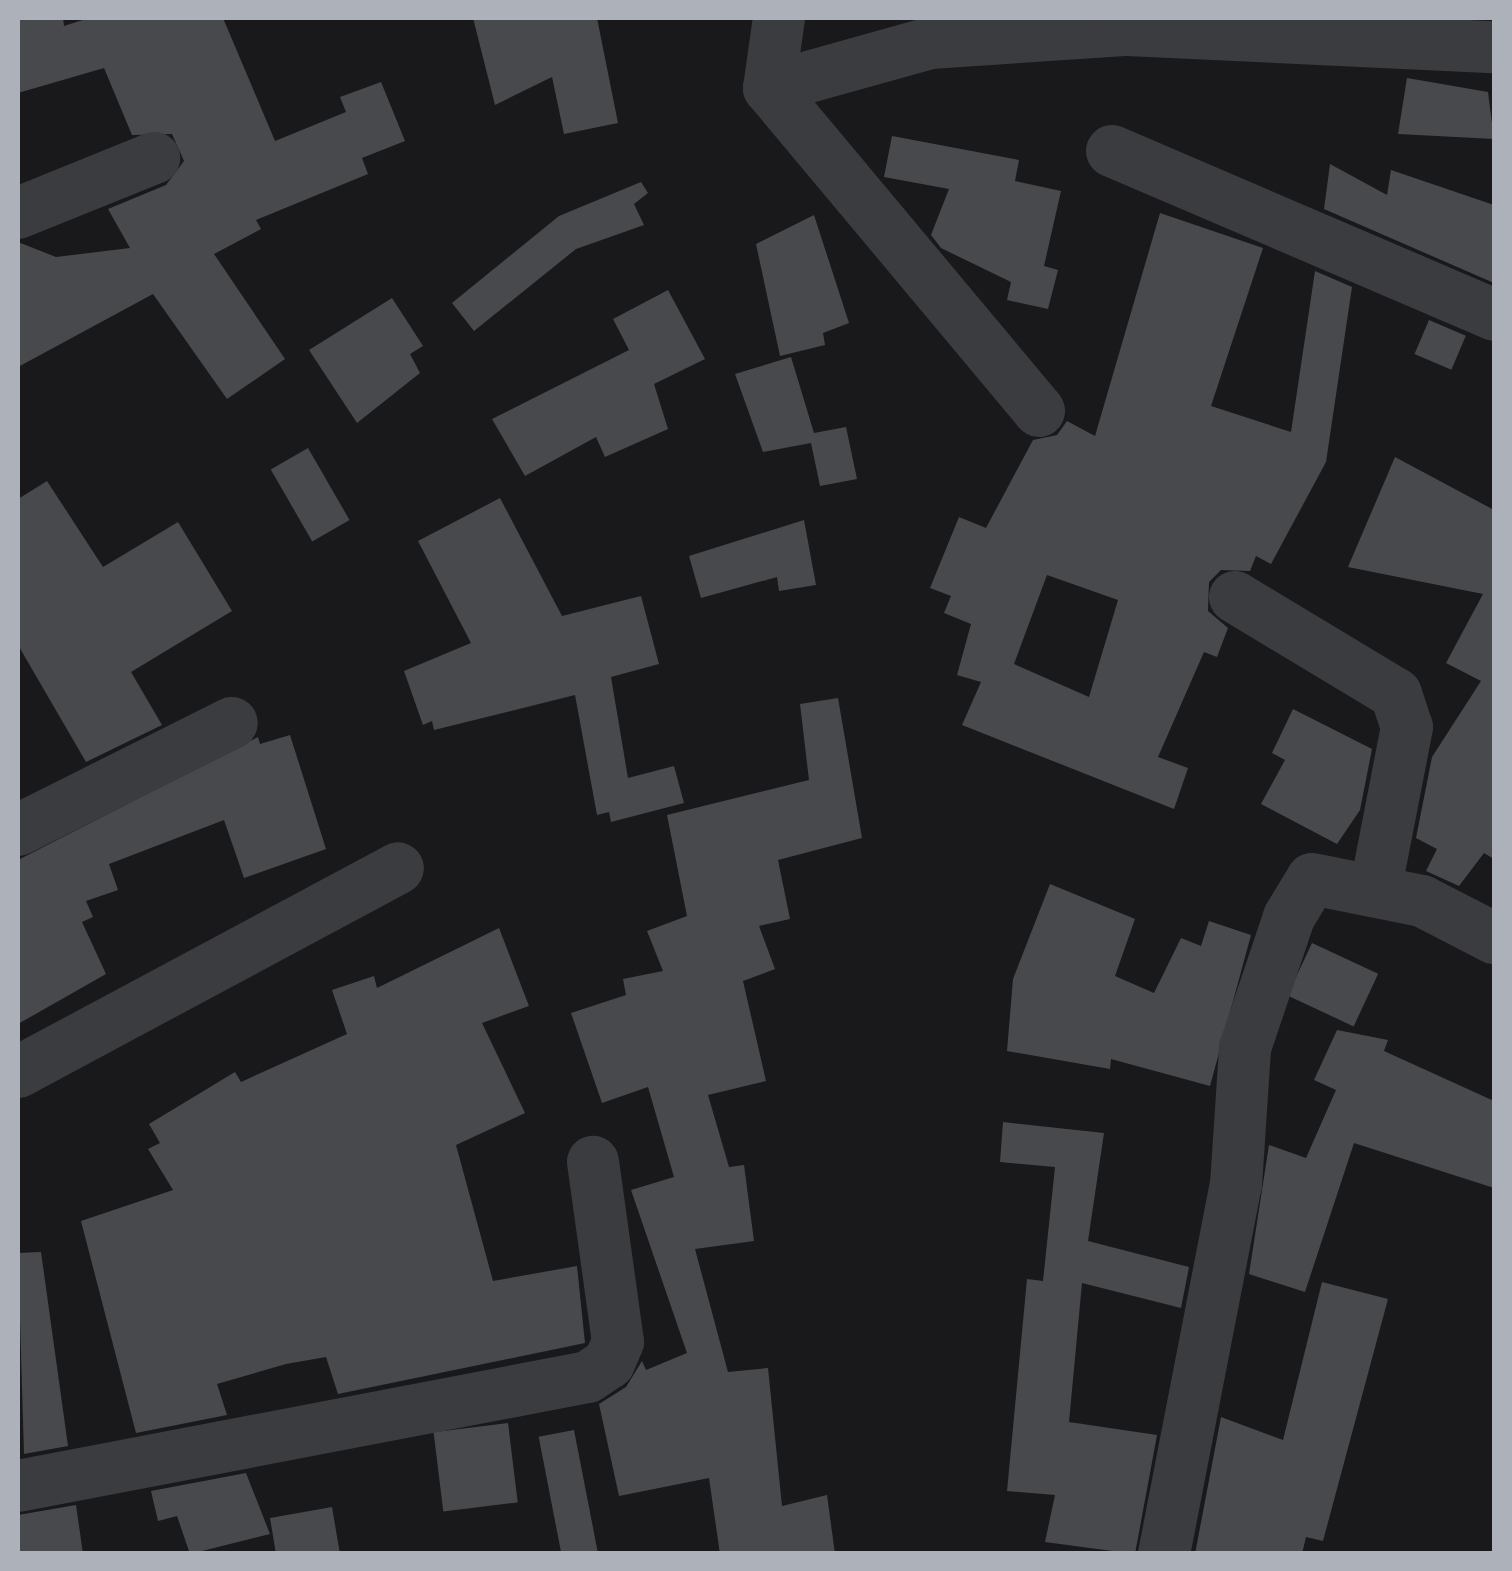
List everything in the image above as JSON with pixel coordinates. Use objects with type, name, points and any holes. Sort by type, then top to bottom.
[{"type":"street","points":[[779,18],[769,88],[1039,412]]},
{"type":"street","points":[[769,88],[930,43],[1128,30],[1494,47]]},
{"type":"street","points":[[1112,151],[1494,315]]},
{"type":"street","points":[[18,213],[154,158]]},
{"type":"street","points":[[1235,597],[1396,694],[1406,727],[1376,887]]},
{"type":"street","points":[[18,830],[232,723]]},
{"type":"street","points":[[18,1072],[398,868]]},
{"type":"street","points":[[1164,1554],[1236,1184],[1245,1048],[1289,918],[1312,879],[1376,887],[1494,938]]},
{"type":"street","points":[[18,1486],[588,1378],[610,1363],[618,1342],[593,1162]]},
{"type":"building","points":[[18,18],[63,18],[64,26],[89,18],[223,18],[275,141],[346,112],[340,97],[381,82],[405,141],[362,158],[368,174],[256,220],[261,229],[214,254],[285,359],[227,399],[153,294],[18,367],[18,242],[56,257],[130,248],[108,209],[166,185],[184,161],[172,134],[132,135],[104,68],[18,93]]},
{"type":"building","points":[[473,18],[597,18],[618,123],[564,134],[552,77],[495,105]]},
{"type":"building","points":[[1407,78],[1488,92],[1494,139],[1398,134]]},
{"type":"building","points":[[892,136],[1019,160],[1015,181],[1061,191],[1044,266],[1058,270],[1048,309],[1007,300],[1011,282],[941,248],[931,235],[949,189],[884,177]]},
{"type":"building","points":[[1330,164],[1387,195],[1391,170],[1494,205],[1494,283],[1324,209]]},
{"type":"building","points":[[641,182],[648,193],[634,204],[644,225],[576,249],[474,331],[452,303],[559,216]]},
{"type":"building","points":[[1160,213],[1263,248],[1211,406],[1291,432],[1315,271],[1352,287],[1326,462],[1271,564],[1256,556],[1250,571],[1221,570],[1209,582],[1208,611],[1228,628],[1217,657],[1204,652],[1158,757],[1188,768],[1174,809],[962,725],[981,682],[957,675],[971,624],[944,613],[951,596],[930,588],[959,517],[986,528],[1033,440],[1057,435],[1067,421],[1095,436]],"holes":[[[1047,575],[1118,600],[1089,697],[1014,664]]]},
{"type":"building","points":[[814,215],[849,323],[823,333],[825,345],[780,356],[756,244]]},
{"type":"building","points":[[668,290],[705,359],[654,384],[668,429],[605,457],[596,437],[525,476],[492,419],[629,350],[613,319]]},
{"type":"building","points":[[392,298],[423,346],[410,354],[420,373],[357,423],[309,350]]},
{"type":"building","points":[[1429,320],[1466,336],[1451,370],[1415,354]]},
{"type":"building","points":[[791,357],[814,433],[846,427],[857,479],[820,486],[811,443],[763,452],[735,374]]},
{"type":"building","points":[[308,448],[350,520],[312,541],[271,470]]},
{"type":"building","points":[[1395,457],[1494,510],[1494,859],[1484,853],[1459,886],[1426,871],[1437,849],[1416,838],[1432,757],[1481,681],[1446,663],[1483,594],[1348,567]]},
{"type":"building","points":[[47,481],[103,567],[178,522],[232,611],[131,672],[162,725],[86,762],[18,645],[18,499]]},
{"type":"building","points":[[500,498],[562,616],[641,596],[659,664],[611,677],[628,778],[674,766],[684,803],[611,822],[609,812],[597,815],[575,695],[434,730],[432,721],[423,725],[404,671],[471,643],[418,541]]},
{"type":"building","points":[[804,520],[816,585],[779,591],[777,577],[701,598],[689,556]]},
{"type":"building","points":[[838,698],[862,838],[778,860],[790,919],[759,926],[775,969],[743,981],[766,1081],[708,1095],[729,1167],[744,1165],[754,1241],[695,1249],[728,1372],[768,1368],[782,1506],[827,1495],[835,1554],[720,1554],[709,1478],[619,1496],[599,1404],[626,1387],[642,1361],[646,1370],[687,1353],[631,1190],[674,1177],[648,1087],[602,1103],[571,1013],[626,995],[623,979],[663,971],[647,931],[687,916],[667,815],[809,780],[800,704]]},
{"type":"building","points":[[1293,709],[1372,749],[1360,810],[1337,844],[1261,804],[1285,760],[1272,753]]},
{"type":"building","points":[[290,735],[326,849],[244,878],[224,820],[109,864],[118,890],[86,901],[93,917],[82,922],[106,974],[18,1024],[18,860],[258,737],[260,744]]},
{"type":"building","points":[[1050,884],[1135,919],[1115,976],[1154,993],[1181,938],[1201,946],[1209,921],[1251,935],[1210,1086],[1111,1059],[1110,1069],[1007,1051],[1013,979]]},
{"type":"building","points":[[499,928],[529,1006],[482,1023],[525,1113],[456,1145],[493,1281],[577,1266],[585,1343],[338,1394],[326,1357],[286,1364],[217,1384],[227,1415],[136,1433],[81,1221],[173,1190],[148,1149],[160,1143],[149,1124],[235,1072],[241,1082],[347,1034],[332,990],[374,976],[377,988]]},
{"type":"building","points":[[1312,943],[1378,974],[1354,1026],[1287,996]]},
{"type":"building","points":[[1337,1030],[1388,1040],[1384,1051],[1494,1101],[1494,1188],[1354,1143],[1305,1292],[1249,1274],[1269,1145],[1306,1158],[1336,1090],[1314,1080]]},
{"type":"building","points":[[1003,1122],[1104,1133],[1088,1241],[1189,1267],[1181,1308],[1082,1283],[1069,1422],[1157,1435],[1135,1554],[1045,1542],[1055,1495],[1007,1491],[1027,1279],[1043,1281],[1055,1167],[1000,1162]]},
{"type":"building","points":[[41,1252],[68,1446],[24,1454],[18,1253]]},
{"type":"building","points":[[1322,1282],[1388,1299],[1323,1541],[1306,1537],[1302,1554],[1195,1554],[1221,1417],[1283,1440]]},
{"type":"building","points":[[508,1423],[518,1502],[443,1512],[434,1432]]},
{"type":"building","points":[[574,1430],[598,1554],[561,1554],[539,1437]]},
{"type":"building","points":[[246,1473],[270,1534],[190,1554],[177,1516],[158,1521],[151,1491]]},
{"type":"building","points":[[76,1505],[83,1554],[18,1554],[18,1515]]},
{"type":"building","points":[[332,1507],[340,1554],[276,1554],[270,1518]]}]
